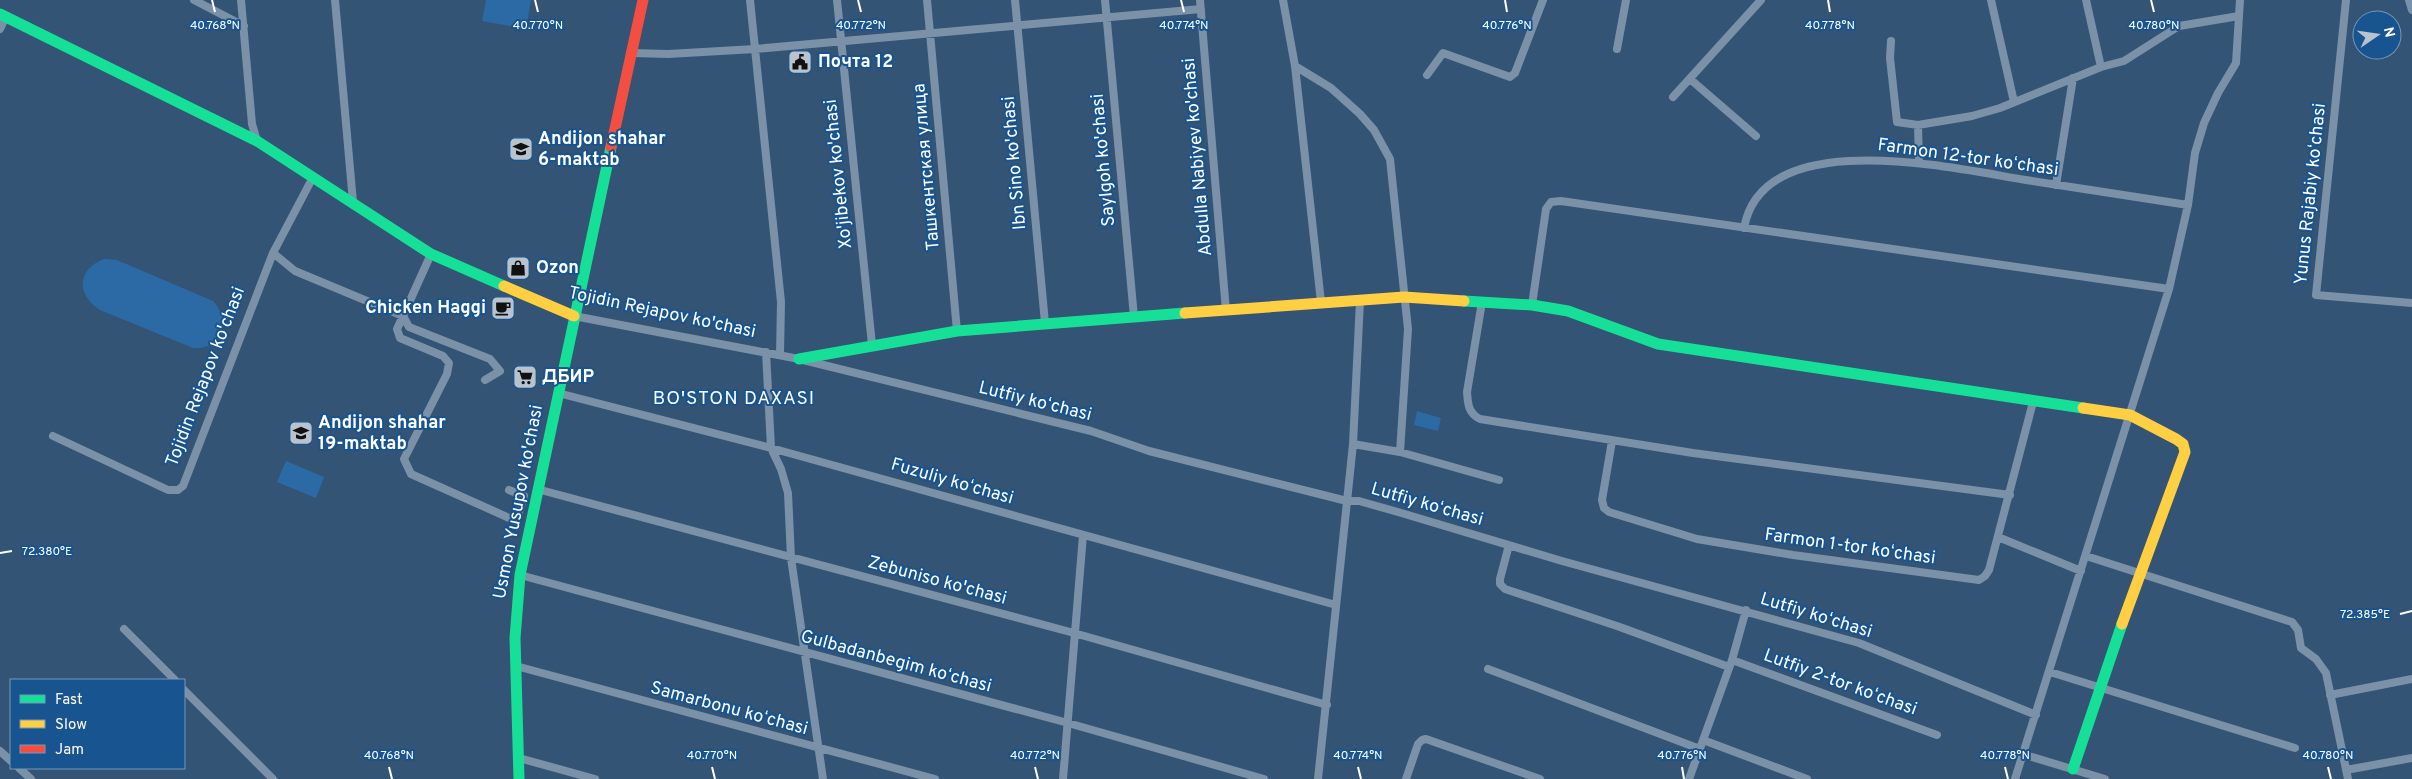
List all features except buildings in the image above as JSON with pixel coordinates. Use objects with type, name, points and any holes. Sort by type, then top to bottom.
[{"type":"street","points":[[194,0],[244,26]]},
{"type":"street","points":[[241,0],[252,124],[256,141]]},
{"type":"street","points":[[335,0],[353,202]]},
{"type":"street","name":"Usmon Yusupov ko'chasi","points":[[519,779],[515,638],[520,575],[643,0]]},
{"type":"street","points":[[750,0],[781,302],[780,355]]},
{"type":"street","name":"Xo'jibekov ko'chasi","points":[[838,0],[872,345]]},
{"type":"street","name":"Ташкентская улица","points":[[927,0],[957,331]]},
{"type":"street","name":"Ibn Sino ko'chasi","points":[[1016,0],[1045,323]]},
{"type":"street","name":"Saylgoh ko'chasi","points":[[1105,0],[1134,317]]},
{"type":"street","name":"Abdulla Nabiyev ko'chasi","points":[[1200,0],[1226,311]]},
{"type":"street","points":[[1283,0],[1295,66],[1321,302]]},
{"type":"street","points":[[1427,75],[1444,53],[1510,77],[1515,73],[1543,0]]},
{"type":"street","points":[[1617,49],[1626,0]]},
{"type":"street","points":[[1673,97],[1761,0]]},
{"type":"street","points":[[1991,0],[2014,102]]},
{"type":"street","points":[[2086,0],[2101,67]]},
{"type":"street","points":[[2015,779],[2169,289],[2188,205],[2195,153],[2204,123],[2218,93],[2236,63],[2240,0]]},
{"type":"street","name":"Yunus Rajabiy koʻchasi","points":[[2346,0],[2316,295],[2412,303]]},
{"type":"street","points":[[2409,0],[2412,10]]},
{"type":"street","points":[[633,53],[668,54],[755,49],[1200,9]]},
{"type":"street","points":[[0,29],[3,15]]},
{"type":"street","name":"Tojidin Rejapov ko'chasi","points":[[3,15],[256,141],[312,179],[353,202],[392,231],[431,254],[574,316],[799,359]]},
{"type":"street","points":[[1891,41],[1890,58],[1898,122],[1918,125],[1972,116],[2014,102],[2101,67],[2124,61],[2179,26],[2239,16]]},
{"type":"street","points":[[1295,66],[1331,88],[1360,114],[1374,130],[1390,159],[1408,329],[1400,452]]},
{"type":"street","points":[[2056,185],[2073,78]]},
{"type":"street","points":[[1690,79],[1756,136]]},
{"type":"street","points":[[1918,125],[1919,163]]},
{"type":"street","name":"Farmon 12-tor koʻchasi","points":[[1744,228],[1747,211],[1757,196],[1787,174],[1822,163],[1864,160],[1919,163],[2188,205]]},
{"type":"street","name":"Tojidin Rejapov ko'chasi","points":[[53,436],[168,490],[178,490],[188,476],[273,253],[312,179]]},
{"type":"street","points":[[1532,304],[1546,208],[1551,202],[1560,201],[2169,289]]},
{"type":"street","points":[[273,253],[295,271],[403,316],[409,327],[490,359],[500,371],[485,380]]},
{"type":"street","points":[[431,254],[397,329],[400,338],[443,356],[449,363],[447,374],[404,459],[407,469],[411,474],[516,521],[524,496],[509,490]]},
{"type":"street","points":[[799,359],[957,331],[1404,297],[1532,304],[1568,312],[1658,344],[2033,402],[2130,415],[2176,438],[2183,444],[2184,452],[2098,688],[2073,769]]},
{"type":"street","points":[[1318,779],[1353,444],[1360,301]]},
{"type":"street","points":[[1482,302],[1467,392],[1468,407],[1472,415],[1480,419],[1612,441],[2010,495]]},
{"type":"street","points":[[766,352],[771,448],[783,474],[788,492],[791,558],[823,779]]},
{"type":"street","name":"Lutfiy koʻchasi","points":[[799,359],[1091,431],[1149,451],[1347,501],[1359,501],[1509,545],[1746,610],[1859,643],[2036,715]]},
{"type":"street","name":"Fuzuliy koʻchasi","points":[[558,393],[771,448],[1336,605]]},
{"type":"street","name":"Farmon 1-tor koʻchasi","points":[[1612,441],[1602,500],[1604,508],[1609,512],[1697,539],[1793,555],[1978,580],[1985,576],[1989,570],[2033,402]]},
{"type":"street","points":[[1353,444],[1400,452],[1499,480]]},
{"type":"street","name":"Zebuniso ko'chasi","points":[[537,489],[1074,633],[1327,705]]},
{"type":"street","points":[[1062,779],[1083,534]]},
{"type":"street","points":[[1998,537],[2081,571]]},
{"type":"street","name":"Lutfiy 2-tor koʻchasi","points":[[1509,545],[1500,578],[1500,584],[1505,589],[1730,663],[1937,735]]},
{"type":"street","points":[[2086,556],[2292,622],[2298,630],[2301,648],[2316,659],[2326,673],[2348,779]]},
{"type":"street","name":"Gulbadanbegim koʻchasi","points":[[520,575],[1068,723],[1264,779]]},
{"type":"street","points":[[1689,779],[1730,663],[1746,610]]},
{"type":"street","points":[[124,629],[174,679]]},
{"type":"street","name":"Samarbonu koʻchasi","points":[[516,666],[936,779]]},
{"type":"street","points":[[1488,669],[1700,749]]},
{"type":"street","points":[[2050,672],[2295,748]]},
{"type":"street","points":[[2330,696],[2412,679]]},
{"type":"street","points":[[185,691],[273,779]]},
{"type":"street","points":[[1406,779],[1418,744],[1426,739],[1540,779]]},
{"type":"street","points":[[1703,740],[1807,779]]},
{"type":"street","points":[[0,751],[10,760]]},
{"type":"street","points":[[2022,754],[2105,779]]},
{"type":"street","points":[[519,758],[595,779]]},
{"type":"street","points":[[2346,770],[2412,758]]},
{"type":"street","points":[[20,769],[31,779]]},
{"type":"shaded area","points":[[486,0],[531,0],[526,29],[482,21]]},
{"type":"shaded area","points":[[104,259],[117,260],[213,301],[223,318],[224,326],[222,333],[212,344],[193,348],[100,310],[87,297],[83,283],[89,269],[95,263]]},
{"type":"shaded area","points":[[1417,411],[1441,418],[1438,431],[1414,425]]},
{"type":"shaded area","points":[[286,461],[324,477],[316,498],[277,482]]},
{"type":"traffic: fast","points":[[0,14],[257,141],[431,254],[504,286]]},
{"type":"traffic: fast","points":[[519,779],[515,638],[520,575],[611,147]]},
{"type":"traffic: fast","points":[[1464,301],[1532,305],[1568,311],[1658,344],[2083,408]]},
{"type":"traffic: fast","points":[[799,359],[957,331],[1185,313]]},
{"type":"traffic: fast","points":[[2073,769],[2122,624]]},
{"type":"traffic: slow","points":[[504,286],[574,316]]},
{"type":"traffic: slow","points":[[1185,313],[1404,297],[1464,301]]},
{"type":"traffic: slow","points":[[2083,408],[2130,415],[2176,439],[2183,444],[2185,452],[2122,624]]},
{"type":"traffic: jam","points":[[611,147],[643,0]]},
{"type":"place","name":"Почта 12","points":[[800,62]]},
{"type":"place","name":"Andijon shahar 6-maktab","points":[[521,149]]},
{"type":"place","name":"Ozon","points":[[518,268]]},
{"type":"place","name":"Chicken Haggi","points":[[503,308]]},
{"type":"place","name":"ДБИР","points":[[525,377]]},
{"type":"place","name":"Andijon shahar 19-maktab","points":[[301,433]]},
{"type":"district","name":"BO'STON DAXASI","points":[[734,399]]}]
